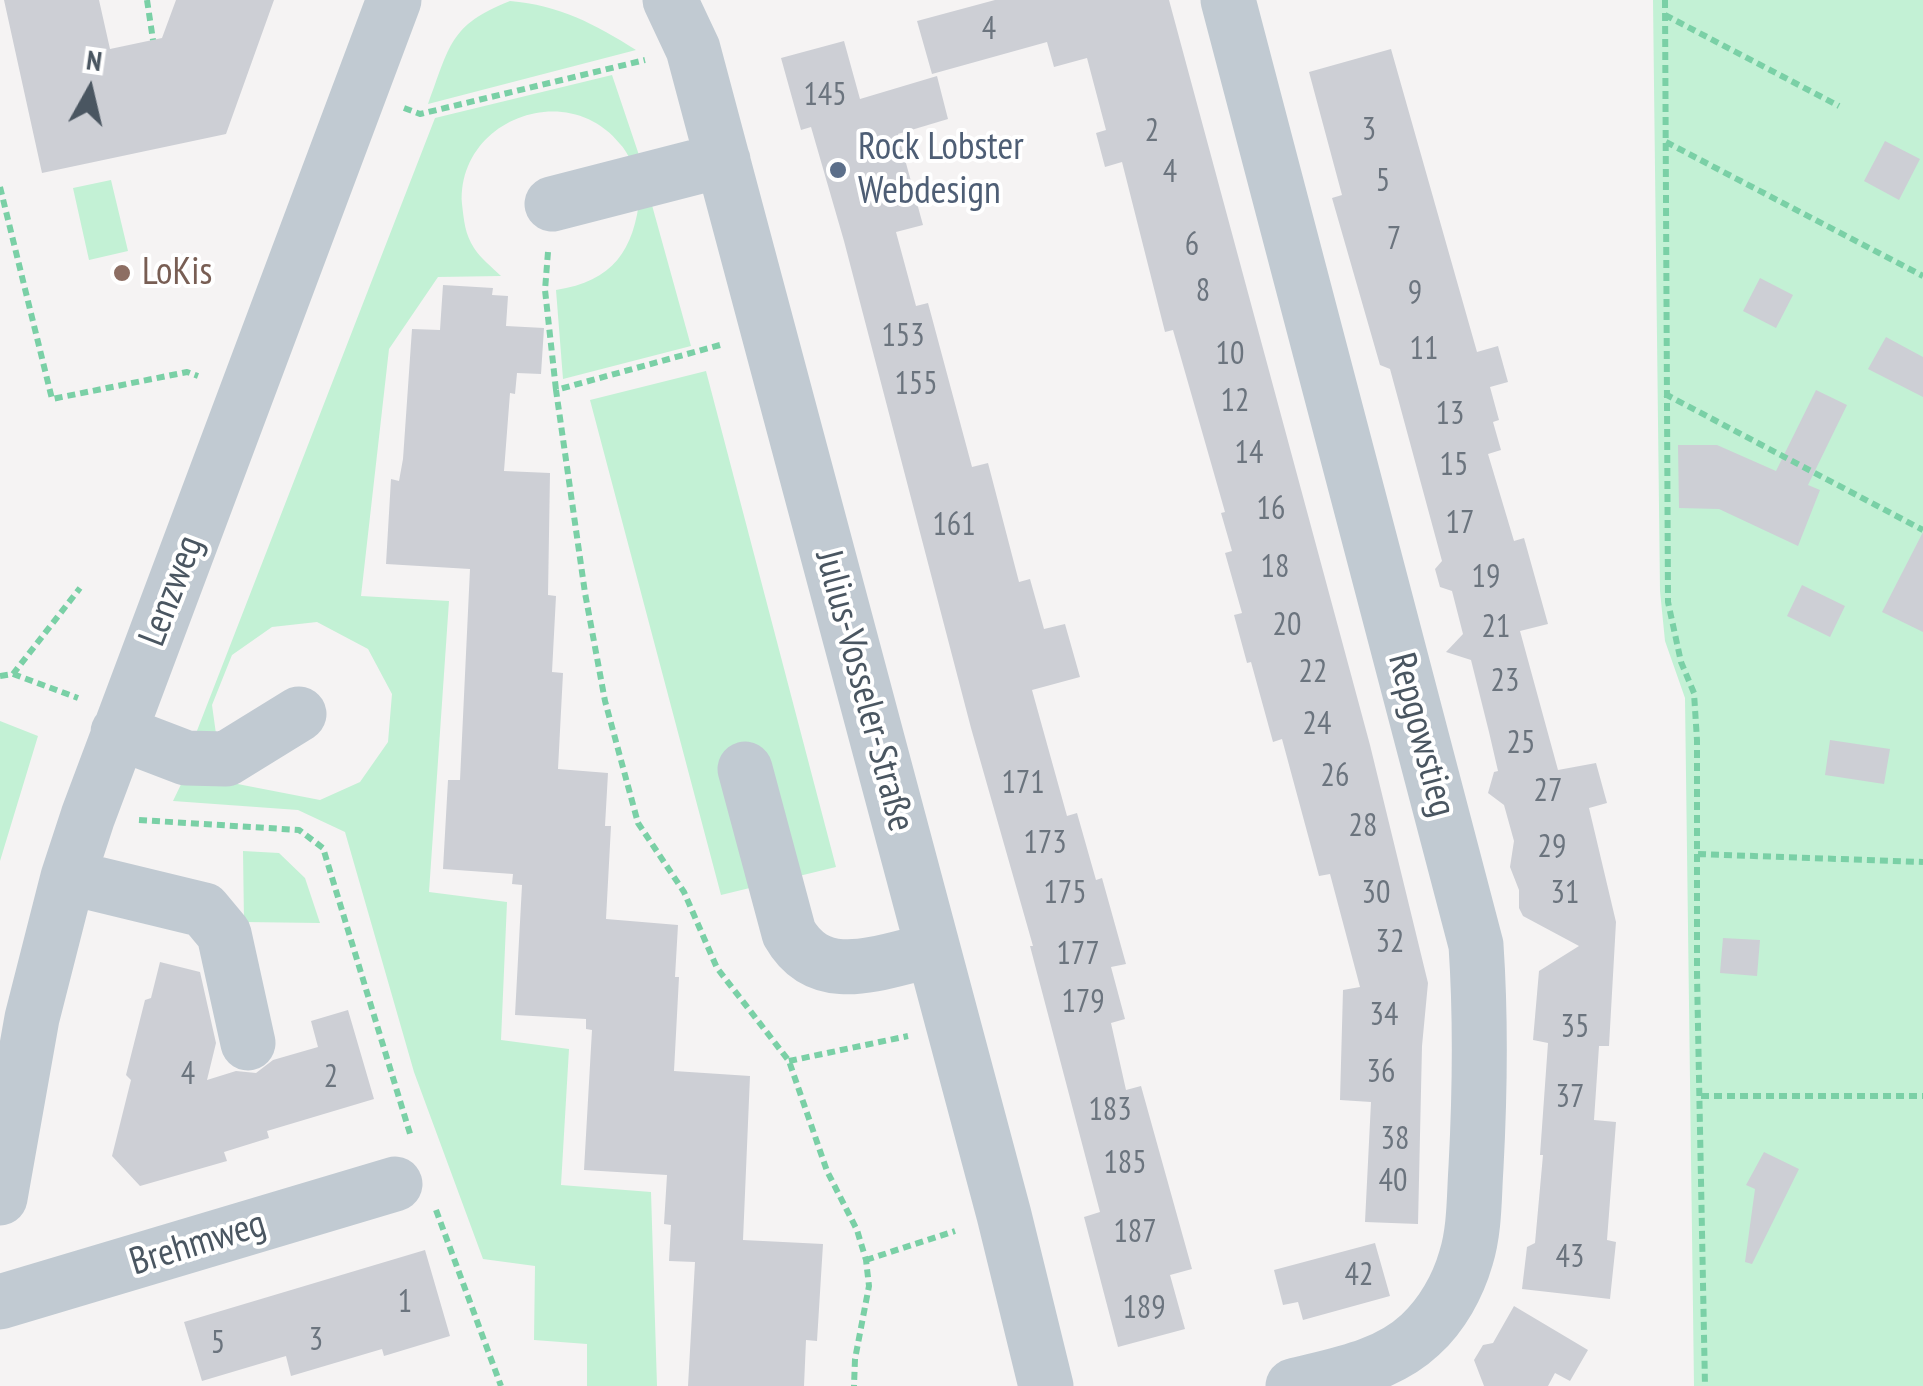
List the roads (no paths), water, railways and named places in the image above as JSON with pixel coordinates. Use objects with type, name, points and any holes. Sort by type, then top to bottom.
[{"type":"street","name":"Lenzweg","points":[[0,1198],[32,1018],[88,816],[394,0]]},
{"type":"street","name":"Julius-Vosseler-Straße","points":[[670,0],[693,49],[1004,1215],[1046,1386]]},
{"type":"street","name":"Repgowstieg","points":[[1228,0],[1476,945],[1481,1014],[1473,1220],[1467,1257],[1455,1287],[1438,1316],[1417,1338],[1397,1351],[1365,1367],[1293,1386]]},
{"type":"street","points":[[552,204],[723,160]]},
{"type":"street","points":[[121,724],[186,758],[226,759],[299,714]]},
{"type":"street","points":[[745,769],[789,932],[798,950],[831,967],[852,967],[933,950]]},
{"type":"street","points":[[68,877],[204,910],[224,934],[248,1043]]},
{"type":"street","name":"Brehmweg","points":[[0,1302],[412,1172]]},
{"type":"place","name":"Rock Lobster Webdesign","points":[[838,170]]},
{"type":"place","name":"LoKis","points":[[122,273]]}]
